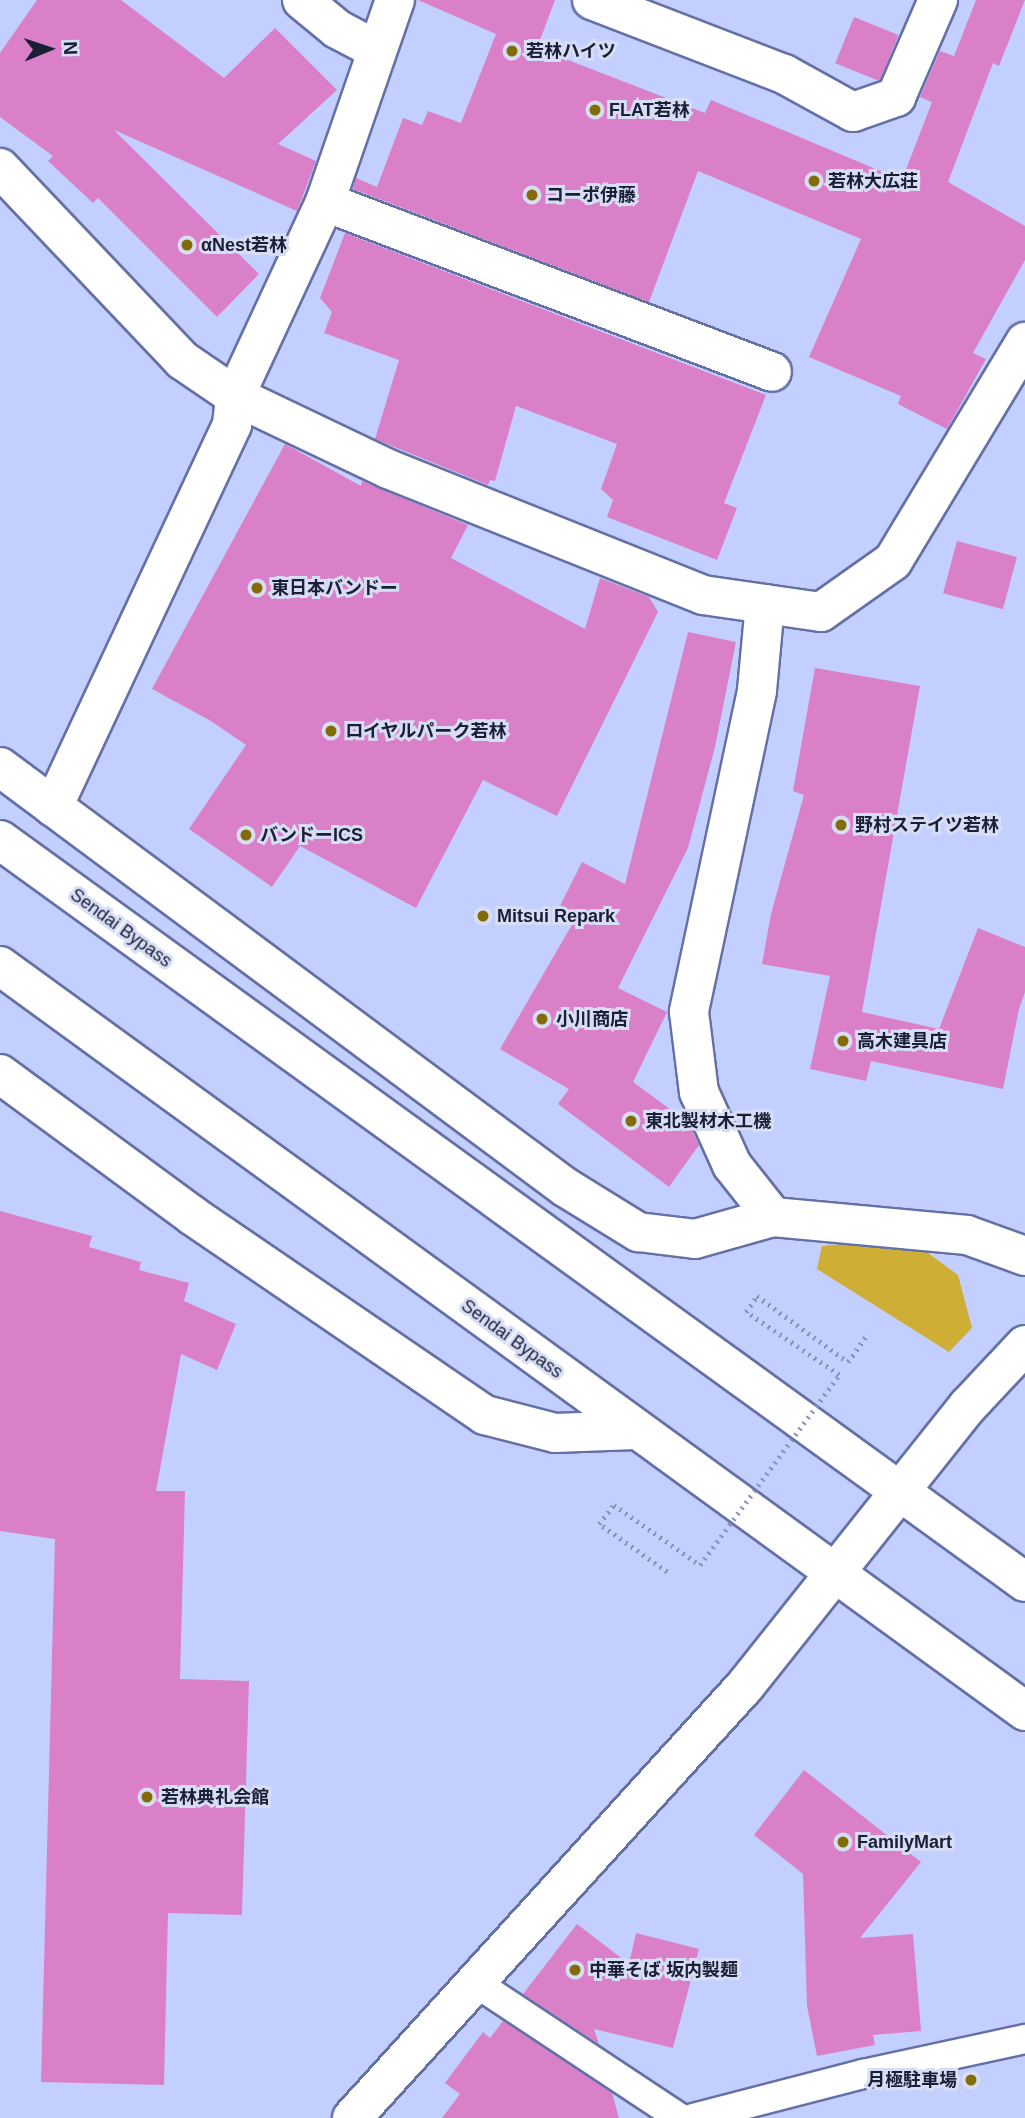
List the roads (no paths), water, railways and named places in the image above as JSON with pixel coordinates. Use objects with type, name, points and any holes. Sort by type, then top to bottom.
[{"type":"main road","points":[[302,0],[337,29],[375,49]]},
{"type":"main road","points":[[53,807],[232,425],[235,397],[325,202],[375,49],[394,0]]},
{"type":"main road","points":[[592,0],[784,74],[853,112],[895,97],[938,0]]},
{"type":"main road","points":[[0,168],[182,360],[235,397],[388,469],[703,595],[821,612],[892,561],[1025,342]]},
{"type":"main road","points":[[325,202],[772,372]]},
{"type":"main road","points":[[765,604],[757,691],[689,1012],[699,1092],[732,1165],[773,1217]]},
{"type":"main road","points":[[0,767],[565,1187],[638,1232],[695,1238],[773,1217],[967,1235],[1025,1256]]},
{"type":"main road","name":"Sendai Bypass","points":[[0,840],[1025,1582]]},
{"type":"main road","name":"Sendai Bypass","points":[[0,966],[1025,1711]]},
{"type":"main road","points":[[0,1074],[193,1216],[485,1415],[555,1433],[635,1430]]},
{"type":"main road","points":[[352,2118],[745,1686],[967,1406],[1025,1345]]},
{"type":"lane","points":[[476,1983],[680,2118]]},
{"type":"lane","points":[[693,2118],[863,2074],[1025,2039]]},
{"type":"place","name":"若林ハイツ","points":[[512,51]]},
{"type":"place","name":"FLAT若林","points":[[595,110]]},
{"type":"place","name":"若林大広荘","points":[[814,181]]},
{"type":"place","name":"コーポ伊藤","points":[[532,195]]},
{"type":"place","name":"αNest若林","points":[[187,245]]},
{"type":"place","name":"東日本バンドー","points":[[257,588]]},
{"type":"place","name":"ロイヤルパーク若林","points":[[331,731]]},
{"type":"place","name":"野村ステイツ若林","points":[[841,825]]},
{"type":"place","name":"バンドーICS","points":[[246,835]]},
{"type":"place","name":"Mitsui Repark","points":[[483,916]]},
{"type":"place","name":"小川商店","points":[[542,1019]]},
{"type":"place","name":"高木建具店","points":[[843,1041]]},
{"type":"place","name":"東北製材木工機","points":[[631,1121]]},
{"type":"place","name":"若林典礼会館","points":[[147,1797]]},
{"type":"place","name":"FamilyMart","points":[[843,1842]]},
{"type":"place","name":"中華そば 坂内製麺","points":[[575,1970]]},
{"type":"place","name":"月極駐車場","points":[[971,2080]]}]
